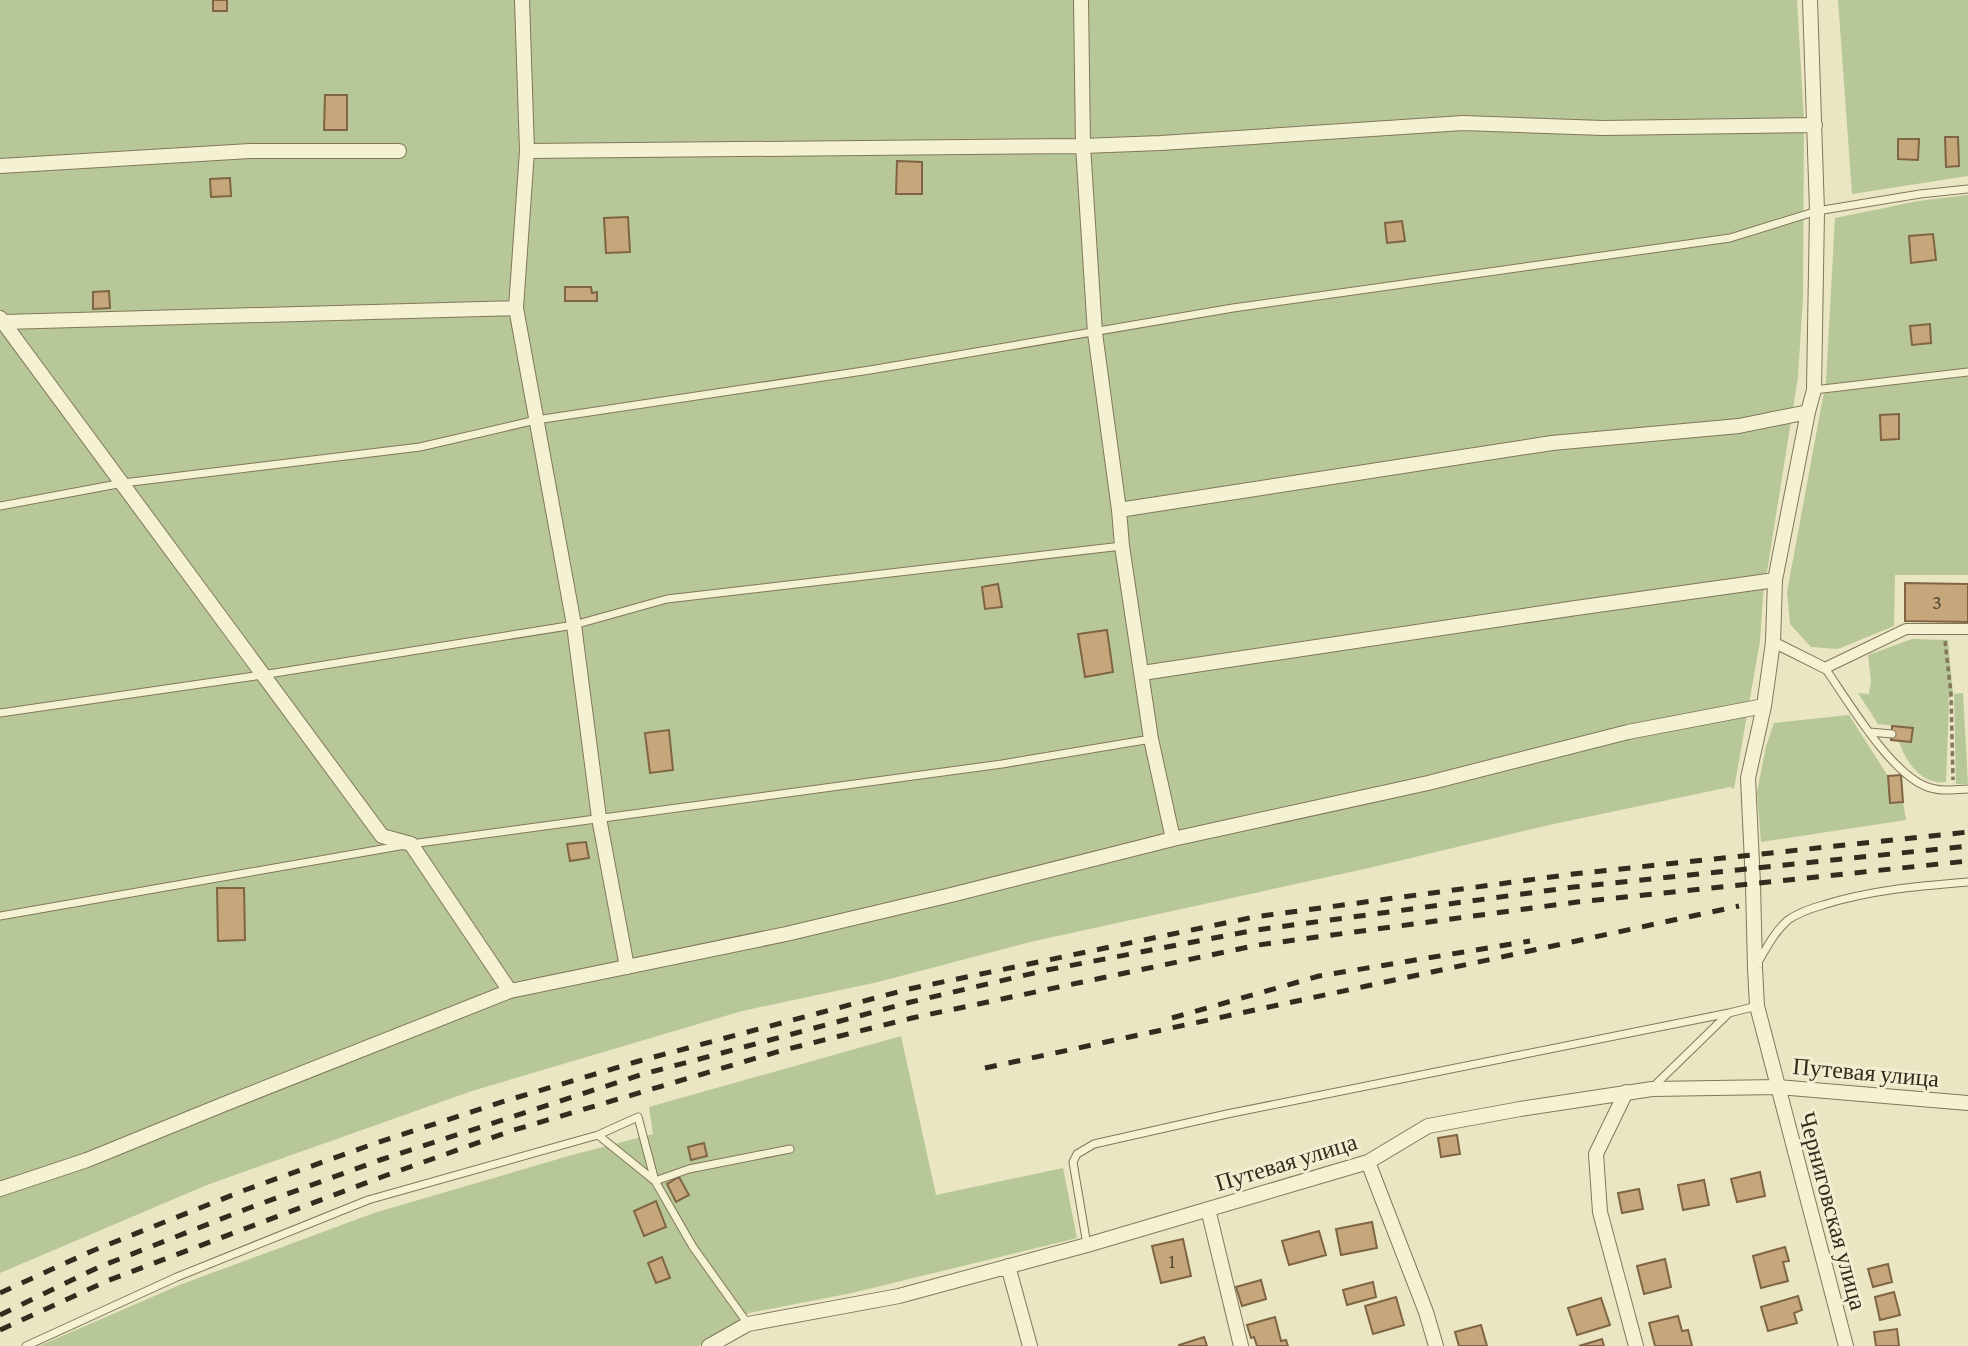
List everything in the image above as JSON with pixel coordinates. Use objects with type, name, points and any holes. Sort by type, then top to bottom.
[{"type":"street","points":[[522,0],[527,151],[516,308],[574,625],[599,818],[627,967]]},
{"type":"street","points":[[1081,0],[1083,146],[1095,333],[1122,546],[1151,739],[1173,839]]},
{"type":"street","name":"Черниговская улица","points":[[1810,0],[1817,211],[1814,390],[1775,580],[1773,642],[1764,706],[1748,778],[1757,1006],[1846,1346]]},
{"type":"street","points":[[527,151],[1083,146],[1463,123],[1603,128],[1815,125]]},
{"type":"street","points":[[0,166],[250,151],[399,151]]},
{"type":"street","points":[[2,320],[516,308]]},
{"type":"street","points":[[2,320],[382,836],[411,844],[510,990]]},
{"type":"street","points":[[1119,510],[1552,443],[1740,426],[1808,412]]},
{"type":"street","points":[[1142,673],[1775,580]]},
{"type":"street","points":[[1773,642],[1825,668],[1906,629],[1968,629]]},
{"type":"street","points":[[0,1189],[88,1160],[510,990],[786,934],[1173,839],[1427,783],[1628,732],[1764,706]]},
{"type":"street","name":"Путевая улица","points":[[711,1346],[748,1324],[899,1296],[1087,1245],[1368,1162],[1428,1126],[1652,1089],[1777,1087],[1968,1103]]},
{"type":"street","points":[[1626,1092],[1596,1154],[1600,1212],[1636,1346]]},
{"type":"street","points":[[1368,1162],[1426,1312],[1436,1346]]},
{"type":"street","points":[[1208,1209],[1241,1346]]},
{"type":"street","points":[[1008,1266],[1030,1346]]},
{"type":"lane","points":[[0,506],[123,484],[420,447],[536,420],[856,372],[1247,306],[1730,237],[1817,211],[1968,189]]},
{"type":"lane","points":[[1814,390],[1968,372]]},
{"type":"lane","points":[[0,713],[262,675],[574,625],[667,599],[1122,546]]},
{"type":"lane","points":[[1825,668],[1883,750],[1903,771],[1924,786],[1938,790],[1968,789]]},
{"type":"lane","points":[[1870,732],[1892,734]]},
{"type":"lane","points":[[0,916],[411,844],[1002,764],[1151,739]]},
{"type":"lane","points":[[1755,968],[1776,933],[1789,919],[1810,909],[1882,891],[1968,882]]},
{"type":"lane","points":[[1087,1245],[1073,1162],[1077,1154],[1094,1144],[1240,1111],[1757,1006]]},
{"type":"lane","points":[[1652,1089],[1729,1013]]},
{"type":"lane","points":[[26,1346],[177,1277],[368,1200],[598,1135],[638,1118],[655,1181],[693,1247],[748,1324]]},
{"type":"lane","points":[[598,1135],[655,1181]]},
{"type":"lane","points":[[655,1181],[689,1168],[790,1149]]},
{"type":"path","points":[[1944,630],[1951,694],[1953,790]]},
{"type":"green space","points":[[0,0],[1797,0],[1804,121],[1803,297],[1798,377],[1763,597],[1760,641],[1734,789],[1730,787],[1549,825],[1369,868],[1030,942],[878,982],[742,1011],[472,1091],[207,1185],[0,1273]]},
{"type":"green space","points":[[1838,0],[1968,0],[1968,176],[1852,194]]},
{"type":"green space","points":[[1968,195],[1968,575],[1895,575],[1894,626],[1838,649],[1811,647],[1790,624],[1787,592],[1826,381],[1835,218],[1918,201]]},
{"type":"green space","points":[[1912,639],[1948,640],[1953,694],[1948,700],[1946,782],[1929,780],[1922,776],[1905,756],[1899,741],[1911,742],[1913,728],[1878,724],[1858,693],[1869,694],[1871,681],[1868,655]]},
{"type":"green space","points":[[1963,693],[1968,784],[1956,784],[1954,694]]},
{"type":"green space","points":[[1849,715],[1888,776],[1890,803],[1903,802],[1906,820],[1761,842],[1757,792],[1766,746],[1774,723]]},
{"type":"green space","points":[[901,1036],[936,1195],[1063,1168],[1077,1238],[852,1293],[749,1313],[698,1346],[39,1346],[182,1284],[374,1213],[653,1134],[649,1107]]},
{"type":"building","points":[[213,0],[227,0],[227,11],[213,11]]},
{"type":"building","points":[[325,95],[347,95],[347,130],[324,130]]},
{"type":"building","points":[[1945,137],[1958,137],[1959,166],[1946,167]]},
{"type":"building","points":[[1898,139],[1919,139],[1918,160],[1898,159]]},
{"type":"building","points":[[897,161],[922,162],[922,194],[896,194]]},
{"type":"building","points":[[230,178],[231,196],[211,197],[210,179]]},
{"type":"building","points":[[628,217],[630,252],[606,253],[604,218]]},
{"type":"building","points":[[1402,221],[1405,241],[1387,243],[1385,223]]},
{"type":"building","points":[[1933,234],[1936,260],[1911,263],[1909,236]]},
{"type":"building","points":[[565,287],[591,287],[592,293],[597,292],[597,301],[565,301]]},
{"type":"building","points":[[109,291],[110,308],[93,309],[93,292]]},
{"type":"building","points":[[1930,324],[1931,343],[1912,345],[1910,326]]},
{"type":"building","points":[[1899,414],[1899,439],[1881,440],[1880,415]]},
{"type":"building","points":[[1905,583],[1968,584],[1968,622],[1905,621]]},
{"type":"building","points":[[998,584],[1002,607],[985,609],[982,587]]},
{"type":"building","points":[[1107,630],[1113,672],[1085,677],[1078,634]]},
{"type":"building","points":[[1892,726],[1913,728],[1911,742],[1891,740]]},
{"type":"building","points":[[669,730],[673,770],[650,773],[645,733]]},
{"type":"building","points":[[1901,775],[1903,802],[1890,803],[1888,776]]},
{"type":"building","points":[[586,842],[589,858],[570,861],[567,844]]},
{"type":"building","points":[[217,888],[244,888],[245,940],[218,941]]},
{"type":"building","points":[[1457,1135],[1460,1154],[1441,1157],[1438,1138]]},
{"type":"building","points":[[704,1143],[707,1156],[691,1160],[688,1147]]},
{"type":"building","points":[[1760,1172],[1765,1196],[1737,1202],[1731,1179]]},
{"type":"building","points":[[679,1177],[689,1195],[676,1202],[667,1184]]},
{"type":"building","points":[[1704,1180],[1709,1205],[1683,1210],[1678,1185]]},
{"type":"building","points":[[1639,1189],[1643,1209],[1622,1213],[1618,1193]]},
{"type":"building","points":[[656,1201],[666,1227],[644,1236],[634,1211]]},
{"type":"building","points":[[1372,1222],[1377,1248],[1341,1255],[1336,1229]]},
{"type":"building","points":[[1319,1231],[1326,1255],[1289,1265],[1282,1241]]},
{"type":"building","points":[[1183,1239],[1191,1276],[1161,1283],[1152,1246]]},
{"type":"building","points":[[1785,1247],[1789,1261],[1783,1262],[1788,1281],[1761,1288],[1753,1256]]},
{"type":"building","points":[[662,1257],[670,1278],[656,1283],[648,1263]]},
{"type":"building","points":[[1665,1259],[1671,1287],[1644,1294],[1637,1266]]},
{"type":"building","points":[[1888,1264],[1892,1282],[1873,1287],[1868,1269]]},
{"type":"building","points":[[1261,1280],[1266,1299],[1242,1306],[1236,1287]]},
{"type":"building","points":[[1373,1282],[1376,1297],[1347,1305],[1343,1290]]},
{"type":"building","points":[[1894,1292],[1900,1315],[1880,1320],[1875,1297]]},
{"type":"building","points":[[1798,1296],[1802,1310],[1794,1313],[1797,1323],[1768,1331],[1761,1307]]},
{"type":"building","points":[[1396,1297],[1404,1325],[1373,1334],[1365,1306]]},
{"type":"building","points":[[1601,1298],[1610,1325],[1577,1335],[1568,1308]]},
{"type":"building","points":[[1678,1316],[1682,1331],[1688,1330],[1692,1346],[1655,1346],[1649,1323]]},
{"type":"building","points":[[1275,1317],[1281,1341],[1286,1340],[1288,1346],[1257,1346],[1247,1325]]},
{"type":"building","points":[[1481,1325],[1487,1346],[1459,1346],[1455,1332]]},
{"type":"building","points":[[1897,1329],[1899,1346],[1876,1346],[1874,1332]]},
{"type":"building","points":[[1204,1337],[1207,1346],[1179,1346],[1179,1345]]},
{"type":"building","points":[[1602,1339],[1604,1346],[1579,1346]]},
{"type":"railway","points":[[0,1293],[92,1251],[245,1190],[373,1144],[639,1061],[909,989],[1254,917],[1573,874],[1968,832]]},
{"type":"railway","points":[[0,1315],[99,1267],[380,1160],[640,1075],[911,1002],[1047,970],[1256,930],[1574,887],[1968,846]]},
{"type":"railway","points":[[0,1330],[107,1281],[514,1130],[780,1051],[912,1018],[1258,945],[1577,902],[1968,861]]},
{"type":"railway","points":[[985,1068],[1739,906]]},
{"type":"railway","points":[[1172,1018],[1319,976],[1530,941]]}]
